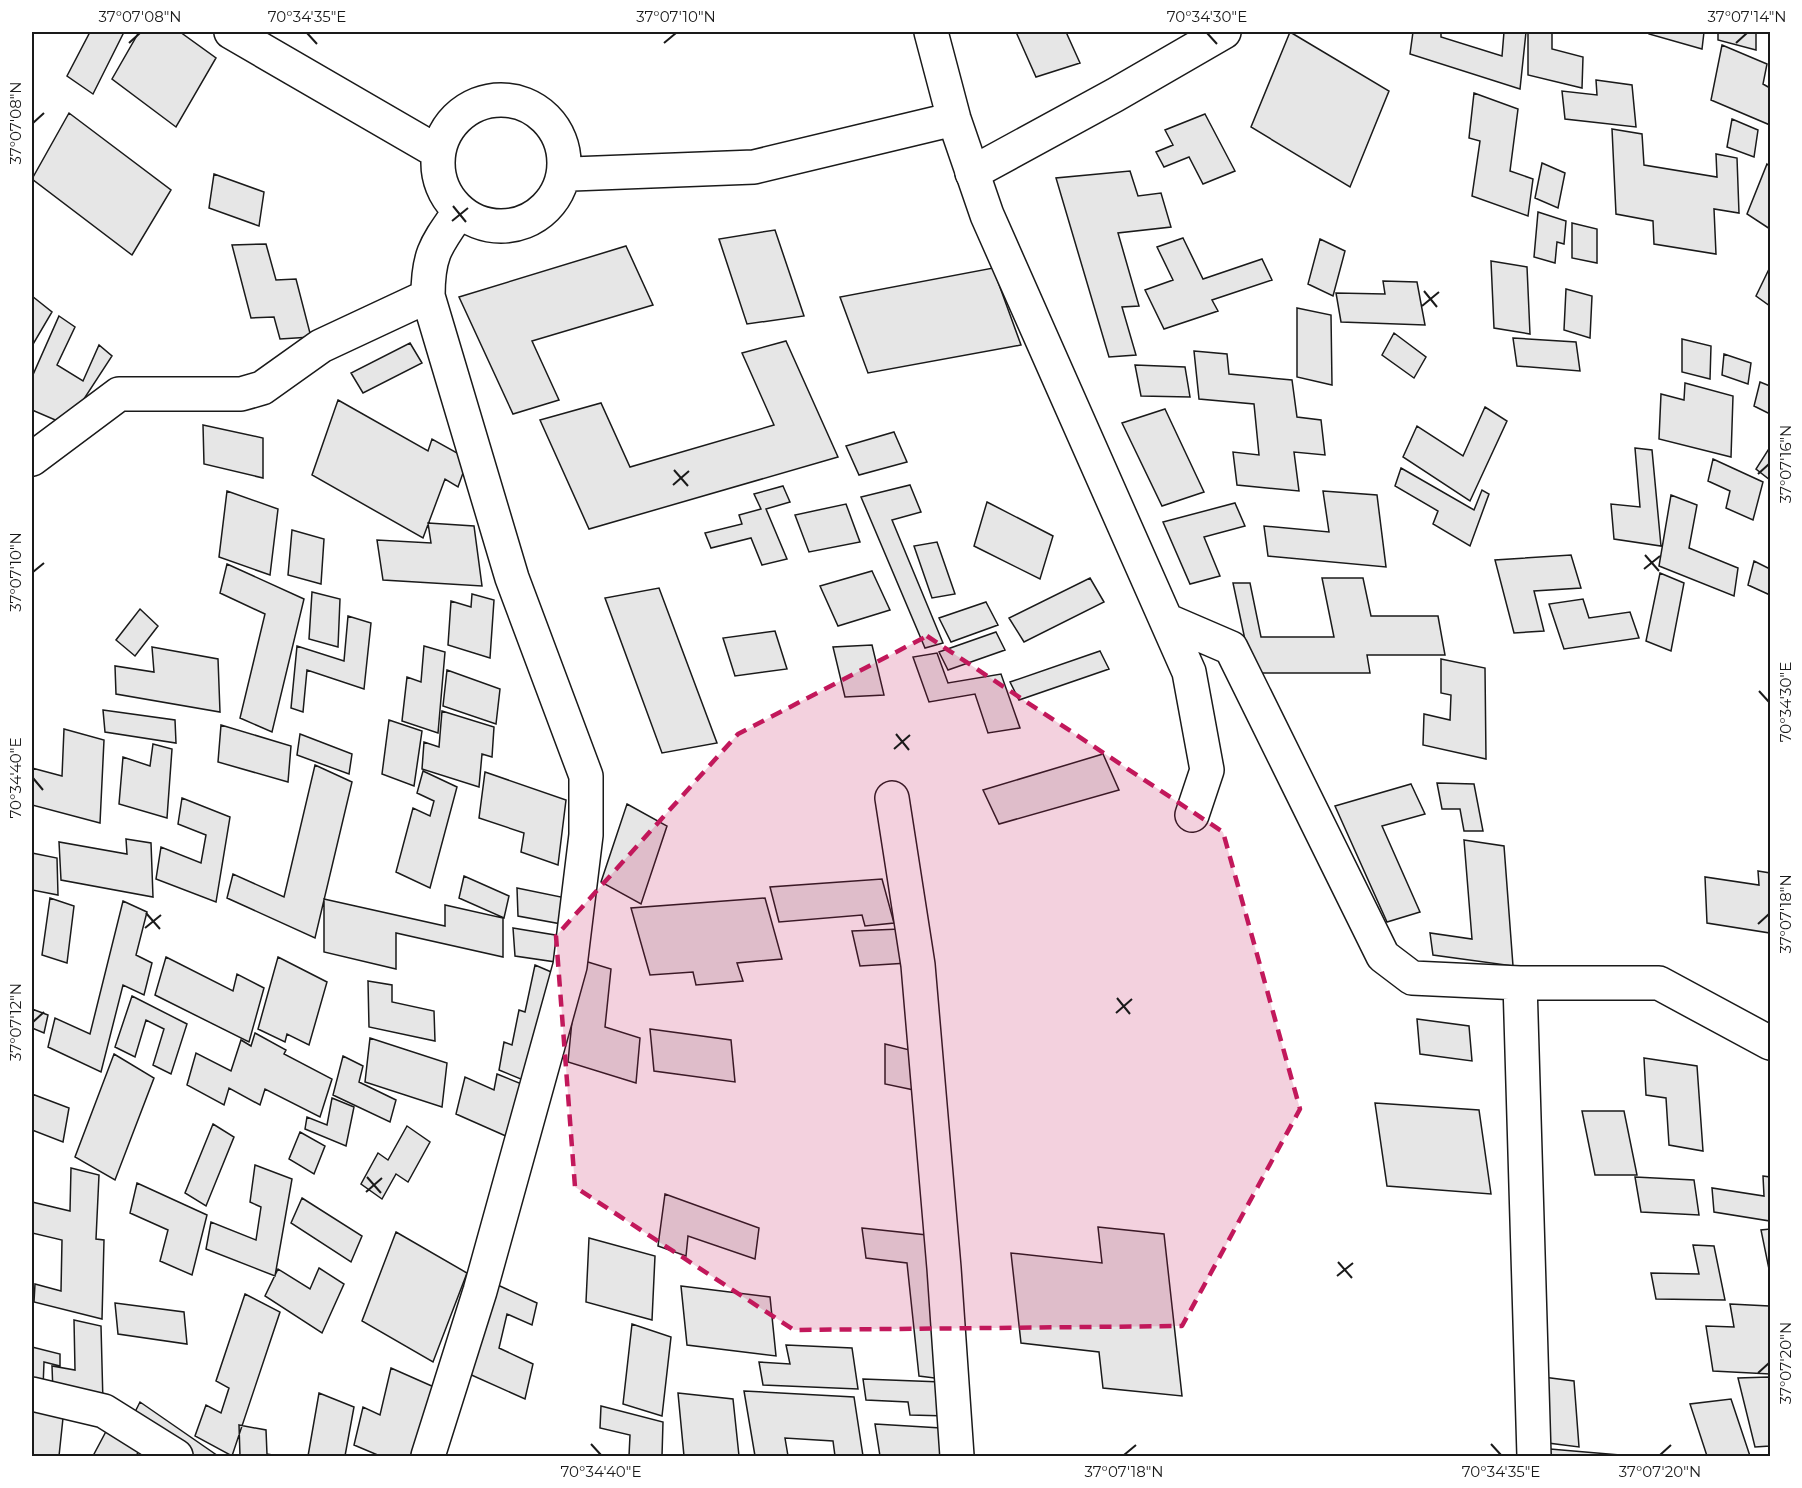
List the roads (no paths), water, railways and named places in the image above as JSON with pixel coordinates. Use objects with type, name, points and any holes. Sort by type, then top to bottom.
[{"type":"street","points":[[231,32],[438,152]]},
{"type":"street","points":[[931,32],[954,119],[987,215],[1189,672],[1207,770],[1192,815]]},
{"type":"street","points":[[972,173],[1224,32]]},
{"type":"street","points":[[498,100],[519,102],[538,112],[553,127],[562,147],[564,168],[560,188],[549,204],[525,221],[496,227],[476,222],[459,212],[441,185],[437,168],[438,152],[446,132],[459,115],[477,104],[498,100]]},
{"type":"street","points":[[564,168],[572,174],[754,167],[954,119]]},
{"type":"street","points":[[428,1456],[483,1280],[570,966],[586,835],[586,776],[512,578],[428,296],[428,267],[437,244],[459,212]]},
{"type":"street","points":[[32,459],[119,393],[241,394],[262,388],[321,346],[428,296]]},
{"type":"street","points":[[1166,620],[1231,648],[1383,957],[1412,978],[1520,983],[1659,983],[1770,1043]]},
{"type":"street","points":[[892,798],[918,965],[944,1268],[957,1456]]},
{"type":"street","points":[[1520,983],[1534,1456]]},
{"type":"street","points":[[32,1394],[104,1412],[176,1456]]}]
